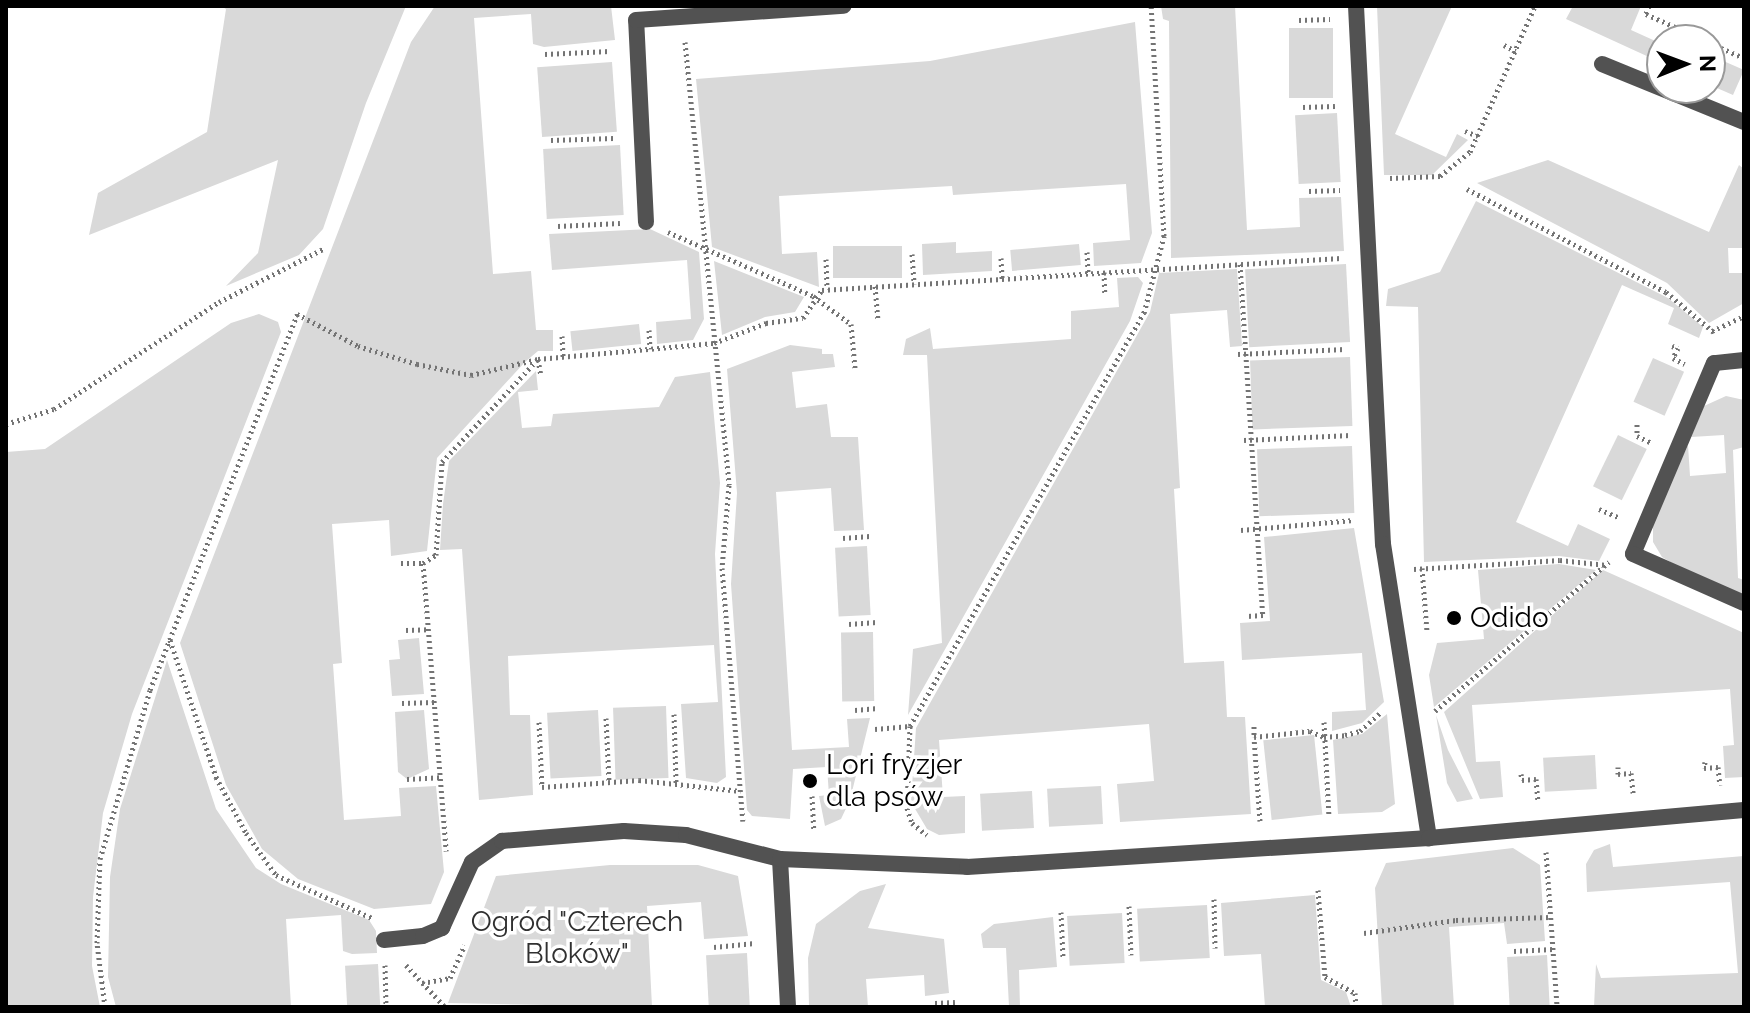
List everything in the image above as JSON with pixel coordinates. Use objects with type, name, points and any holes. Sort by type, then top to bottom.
[{"type":"street","points":[[646,222],[636,20],[844,6]]},
{"type":"street","points":[[1356,6],[1378,478],[1388,572],[1421,714],[1429,838]]},
{"type":"street","points":[[1602,64],[1744,122]]},
{"type":"street","points":[[1744,360],[1714,363],[1633,554],[1744,603]]},
{"type":"street","points":[[384,940],[423,936],[442,928],[472,862],[502,841],[624,831],[686,835],[780,859],[967,867],[1429,838],[1744,810]]},
{"type":"street","points":[[780,859],[788,1007]]},
{"type":"path","points":[[934,839],[912,823],[907,808],[910,726],[1144,313],[1164,236],[1151,6]]},
{"type":"path","points":[[1365,179],[1440,176],[1470,152],[1535,6]]},
{"type":"path","points":[[1649,6],[1646,14],[1668,24]]},
{"type":"path","points":[[683,17],[729,485],[722,568],[745,849]]},
{"type":"path","points":[[1299,20],[1339,19]]},
{"type":"path","points":[[1504,45],[1516,51]]},
{"type":"path","points":[[545,54],[619,50]]},
{"type":"path","points":[[1303,107],[1344,106]]},
{"type":"path","points":[[1465,131],[1478,136]]},
{"type":"path","points":[[551,140],[624,137]]},
{"type":"path","points":[[1467,189],[1666,292],[1716,334],[1714,363]]},
{"type":"path","points":[[1309,191],[1349,190]]},
{"type":"path","points":[[558,226],[646,222],[813,296],[851,324],[855,368]]},
{"type":"path","points":[[105,1007],[97,943],[100,859],[169,639],[297,314],[358,346],[471,375],[538,359],[714,343],[766,323],[803,318],[813,296],[827,289],[1352,257],[1351,228],[1368,226]]},
{"type":"path","points":[[6,424],[54,409],[219,302],[325,248]]},
{"type":"path","points":[[1087,252],[1088,273]]},
{"type":"path","points":[[912,254],[914,284]]},
{"type":"path","points":[[1001,258],[1002,279]]},
{"type":"path","points":[[826,259],[827,289]]},
{"type":"path","points":[[1240,264],[1248,440],[1263,615],[1247,616]]},
{"type":"path","points":[[1104,272],[1105,295]]},
{"type":"path","points":[[875,286],[878,319]]},
{"type":"path","points":[[649,330],[650,349]]},
{"type":"path","points":[[562,336],[563,357]]},
{"type":"path","points":[[1672,346],[1678,348],[1673,358],[1694,369]]},
{"type":"path","points":[[1238,354],[1354,349]]},
{"type":"path","points":[[538,359],[541,376]]},
{"type":"path","points":[[401,563],[423,563],[436,555],[442,462],[538,359]]},
{"type":"path","points":[[1637,424],[1637,436],[1656,446]]},
{"type":"path","points":[[1248,440],[1356,435]]},
{"type":"path","points":[[1599,509],[1623,520]]},
{"type":"path","points":[[1241,530],[1359,520]]},
{"type":"path","points":[[843,538],[870,536]]},
{"type":"path","points":[[1388,572],[1560,560],[1603,563],[1633,554]]},
{"type":"path","points":[[423,563],[447,863]]},
{"type":"path","points":[[1254,737],[1310,731],[1324,737],[1360,731],[1377,713],[1390,709],[1392,721],[1439,709],[1531,632],[1603,563]]},
{"type":"path","points":[[1422,568],[1428,642]]},
{"type":"path","points":[[849,624],[877,622]]},
{"type":"path","points":[[406,630],[429,629]]},
{"type":"path","points":[[169,639],[211,764],[246,833],[276,875],[370,914],[385,914]]},
{"type":"path","points":[[1421,714],[1427,699]]},
{"type":"path","points":[[402,703],[434,702]]},
{"type":"path","points":[[855,710],[878,708]]},
{"type":"path","points":[[674,714],[676,783]]},
{"type":"path","points":[[1421,714],[1432,727]]},
{"type":"path","points":[[606,718],[609,782]]},
{"type":"path","points":[[539,722],[542,787],[609,782],[676,783],[740,791]]},
{"type":"path","points":[[1324,722],[1329,818]]},
{"type":"path","points":[[875,729],[910,726]]},
{"type":"path","points":[[1254,726],[1258,821]]},
{"type":"path","points":[[1705,762],[1704,768],[1718,767],[1720,786]]},
{"type":"path","points":[[1618,767],[1618,774],[1631,773],[1633,794]]},
{"type":"path","points":[[1521,774],[1522,780],[1536,779],[1538,802]]},
{"type":"path","points":[[407,779],[440,777]]},
{"type":"path","points":[[1705,787],[1732,785]]},
{"type":"path","points":[[1617,795],[1647,792]]},
{"type":"path","points":[[812,796],[814,830]]},
{"type":"path","points":[[1524,803],[1554,801]]},
{"type":"path","points":[[1315,818],[1344,817]]},
{"type":"path","points":[[1242,822],[1273,820]]},
{"type":"path","points":[[1544,829],[1557,1007]]},
{"type":"path","points":[[1318,890],[1325,977],[1355,993],[1356,1007]]},
{"type":"path","points":[[1214,899],[1215,948]]},
{"type":"path","points":[[1129,906],[1131,955]]},
{"type":"path","points":[[1061,912],[1063,957]]},
{"type":"path","points":[[370,914],[384,940],[445,1007]]},
{"type":"path","points":[[1364,933],[1456,920],[1551,917]]},
{"type":"path","points":[[754,928],[756,959]]},
{"type":"path","points":[[384,940],[386,1007]]},
{"type":"path","points":[[714,947],[755,943]]},
{"type":"path","points":[[1514,951],[1553,949]]},
{"type":"path","points":[[935,1003],[955,1002]]},
{"type":"green space","points":[[221,6],[406,6],[366,103],[323,229],[299,255],[226,286],[258,253],[278,160],[89,235],[98,193],[207,132],[226,9]]},
{"type":"green space","points":[[435,6],[611,6],[615,40],[544,47],[533,44],[531,14],[474,18],[493,274],[531,271],[536,330],[553,330],[553,351],[538,351],[525,362],[437,458],[427,551],[391,556],[389,520],[332,524],[342,663],[333,664],[344,820],[401,816],[399,788],[436,786],[444,872],[431,904],[374,909],[298,879],[262,849],[226,785],[180,643],[411,42]]},
{"type":"green space","points":[[1161,6],[1235,6],[1247,230],[1300,227],[1299,198],[1341,197],[1344,251],[1171,258],[1169,21],[1163,19]]},
{"type":"green space","points":[[1377,6],[1452,6],[1395,134],[1446,157],[1457,134],[1468,140],[1432,175],[1384,175]]},
{"type":"green space","points":[[1573,6],[1641,6],[1631,30],[1646,37],[1646,56],[1566,19]]},
{"type":"green space","points":[[1135,22],[1152,233],[1141,263],[1094,266],[1093,243],[1130,240],[1126,184],[953,195],[952,186],[779,196],[782,254],[817,252],[819,287],[712,247],[696,79],[930,61]]},
{"type":"green space","points":[[1289,28],[1333,28],[1333,98],[1289,98]]},
{"type":"green space","points":[[612,62],[617,132],[542,137],[537,67]]},
{"type":"green space","points":[[1726,62],[1744,70],[1733,95],[1726,92]]},
{"type":"green space","points":[[1337,113],[1341,182],[1299,184],[1295,115]]},
{"type":"green space","points":[[620,145],[624,215],[547,219],[543,149]]},
{"type":"green space","points":[[1548,160],[1709,232],[1739,165],[1744,169],[1744,248],[1728,248],[1729,273],[1744,273],[1744,303],[1709,323],[1667,283],[1477,183]]},
{"type":"green space","points":[[1476,201],[1668,298],[1703,327],[1699,338],[1668,324],[1674,308],[1622,285],[1516,522],[1568,546],[1578,524],[1610,539],[1599,561],[1559,556],[1424,562],[1418,307],[1386,306],[1388,289],[1440,272]]},
{"type":"green space","points":[[650,229],[699,252],[704,319],[693,340],[657,344],[656,322],[691,319],[687,260],[552,270],[549,234]]},
{"type":"green space","points":[[956,242],[956,253],[992,251],[992,271],[923,275],[922,244]]},
{"type":"green space","points":[[1079,244],[1081,265],[1012,271],[1010,250]]},
{"type":"green space","points":[[833,246],[902,246],[902,278],[833,278]]},
{"type":"green space","points":[[714,261],[804,297],[795,312],[765,317],[722,335]]},
{"type":"green space","points":[[1346,264],[1350,342],[1249,347],[1245,269]]},
{"type":"green space","points":[[1237,269],[1242,346],[1230,347],[1227,310],[1170,314],[1180,488],[1174,489],[1184,663],[1224,661],[1227,717],[1245,717],[1251,814],[1120,822],[1117,784],[1154,781],[1149,724],[939,740],[943,797],[965,796],[965,833],[939,835],[927,829],[911,802],[916,728],[1150,312],[1159,273]]},
{"type":"green space","points":[[1138,277],[1143,283],[1130,321],[908,715],[913,649],[942,643],[927,355],[903,355],[906,339],[930,328],[933,349],[1071,339],[1071,311],[1119,307],[1117,278]]},
{"type":"green space","points":[[259,314],[278,322],[281,332],[132,714],[103,813],[93,897],[92,966],[100,1007],[6,1007],[6,452],[45,449],[231,323]]},
{"type":"green space","points":[[639,324],[641,344],[572,351],[570,331]]},
{"type":"green space","points":[[790,345],[822,349],[822,354],[833,354],[835,367],[792,372],[796,408],[827,404],[831,437],[858,437],[864,530],[834,531],[831,488],[776,492],[792,750],[849,747],[847,719],[870,718],[850,800],[841,819],[825,826],[819,796],[829,795],[827,767],[793,769],[790,819],[752,816],[747,810],[731,584],[737,493],[727,369]]},
{"type":"green space","points":[[1350,357],[1352,426],[1252,429],[1250,360]]},
{"type":"green space","points":[[1653,358],[1684,372],[1665,416],[1633,402]]},
{"type":"green space","points":[[536,371],[538,390],[518,392],[522,428],[551,426],[553,414],[659,407],[675,377],[710,372],[720,483],[715,554],[726,777],[717,783],[686,778],[681,704],[718,702],[714,645],[508,656],[510,715],[530,715],[533,795],[479,800],[462,549],[440,550],[443,504],[449,461]]},
{"type":"green space","points":[[1726,396],[1744,400],[1744,447],[1733,450],[1738,578],[1744,580],[1744,595],[1690,574],[1662,557],[1653,542],[1653,520],[1688,445],[1690,476],[1726,473],[1724,435],[1691,437],[1704,406]]},
{"type":"green space","points":[[1618,435],[1647,449],[1622,500],[1593,486]]},
{"type":"green space","points":[[1352,446],[1354,513],[1259,516],[1257,449]]},
{"type":"green space","points":[[1354,528],[1384,702],[1362,723],[1332,731],[1332,712],[1366,710],[1362,653],[1242,660],[1240,623],[1270,621],[1264,537]]},
{"type":"green space","points":[[867,546],[871,615],[839,617],[835,548]]},
{"type":"green space","points":[[1559,564],[1596,570],[1434,707],[1429,675],[1437,643],[1484,639],[1478,570]]},
{"type":"green space","points":[[1603,570],[1744,633],[1744,777],[1725,778],[1723,746],[1734,745],[1730,689],[1472,705],[1476,762],[1500,761],[1503,797],[1480,799],[1444,712]]},
{"type":"green space","points":[[873,632],[874,701],[842,702],[841,633]]},
{"type":"green space","points":[[419,638],[424,694],[392,696],[389,660],[400,659],[398,640]]},
{"type":"green space","points":[[167,660],[216,809],[256,868],[281,884],[369,920],[376,931],[377,953],[352,954],[343,951],[341,915],[286,919],[291,1007],[116,1007],[108,977],[110,877],[120,809]]},
{"type":"green space","points":[[666,706],[669,778],[616,780],[613,708]]},
{"type":"green space","points":[[424,710],[429,769],[407,779],[398,772],[395,712]]},
{"type":"green space","points":[[598,710],[601,776],[551,779],[547,713]]},
{"type":"green space","points":[[1387,714],[1395,804],[1382,812],[1338,814],[1333,740],[1362,734]]},
{"type":"green space","points":[[1436,715],[1448,750],[1473,799],[1457,802],[1447,783]]},
{"type":"green space","points":[[1314,735],[1322,815],[1272,820],[1263,740]]},
{"type":"green space","points":[[1595,755],[1597,789],[1545,792],[1543,758]]},
{"type":"green space","points":[[1101,786],[1103,824],[1049,827],[1047,789]]},
{"type":"green space","points":[[1032,791],[1034,828],[982,831],[980,794]]},
{"type":"green space","points":[[1610,844],[1613,867],[1744,856],[1744,1007],[1594,1007],[1596,964],[1601,978],[1738,973],[1730,882],[1587,892],[1586,864],[1594,850]]},
{"type":"green space","points":[[1513,848],[1540,865],[1545,941],[1507,944],[1504,923],[1449,927],[1454,1007],[1382,1007],[1375,888],[1386,863]]},
{"type":"green space","name":"Ogród \"Czterech Bloków\"","points":[[610,865],[698,865],[738,876],[748,936],[704,939],[701,902],[647,906],[652,1007],[448,1003],[496,876]]},
{"type":"green space","points":[[886,884],[868,928],[944,939],[949,993],[925,996],[924,975],[866,979],[868,1007],[809,1007],[808,958],[816,924],[860,891]]},
{"type":"green space","points":[[1315,895],[1321,980],[1346,992],[1351,1007],[1265,1007],[1261,954],[1224,956],[1221,903]]},
{"type":"green space","points":[[1207,905],[1210,958],[1140,962],[1137,909]]},
{"type":"green space","points":[[1122,913],[1125,963],[1070,966],[1067,916]]},
{"type":"green space","points":[[1053,917],[1057,967],[1019,970],[1020,1007],[1009,1007],[1006,948],[983,948],[981,934],[994,924]]},
{"type":"green space","points":[[747,953],[750,1007],[709,1007],[706,955]]},
{"type":"green space","points":[[1547,955],[1550,1007],[1510,1007],[1507,957]]},
{"type":"green space","points":[[378,964],[380,1007],[347,1007],[345,966]]},
{"type":"place","name":"Odido","points":[[1454,618]]},
{"type":"place","name":"Lori fryzjer dla psów","points":[[810,781]]}]
